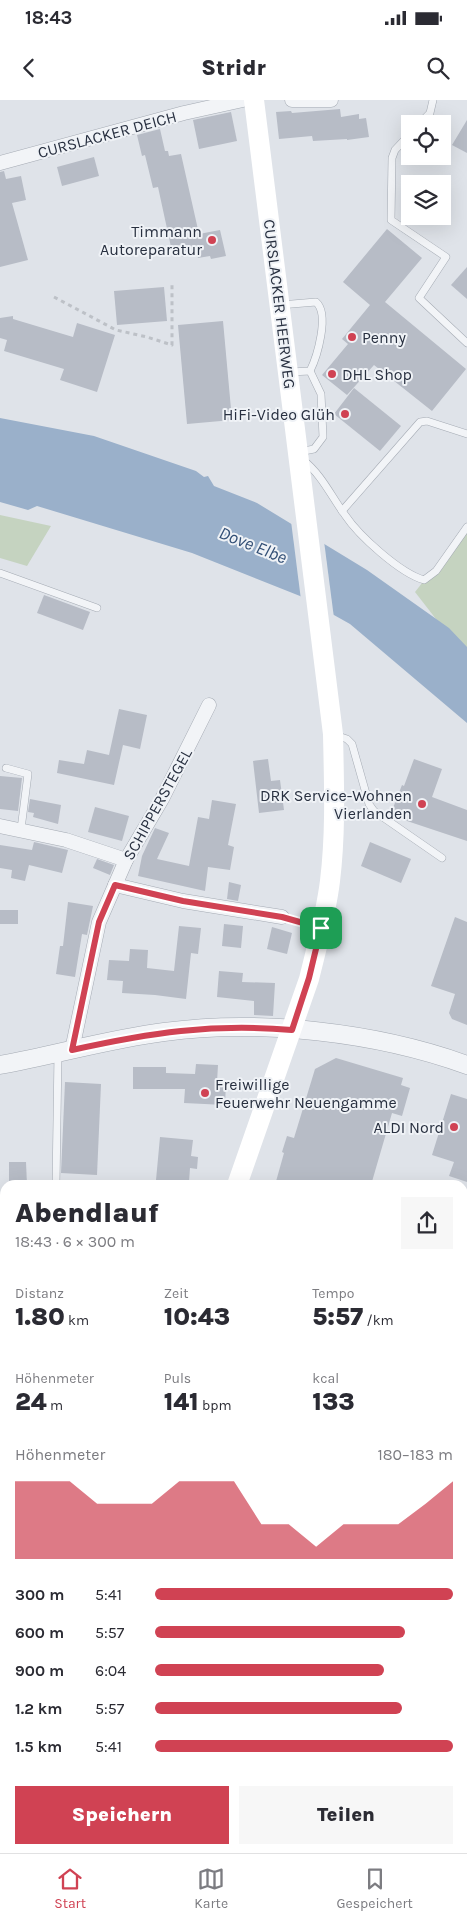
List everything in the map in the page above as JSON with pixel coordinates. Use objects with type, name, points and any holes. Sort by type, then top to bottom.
[{"type":"main road","name":"CURSLACKER HEERWEG","points":[[240,1180],[292,1030],[318,944],[330,881],[335,813],[333,734],[254,100]]},
{"type":"street","name":"CURSLACKER DEICH","points":[[0,164],[184,113],[243,100]]},
{"type":"street","points":[[292,100],[331,100]]},
{"type":"street","name":"SCHIPPERSTEGEL","points":[[65,1051],[99,922],[126,860],[162,799],[209,705]]},
{"type":"street","points":[[0,826],[66,840],[126,860]]},
{"type":"street","points":[[115,885],[183,901],[282,917]]},
{"type":"street","points":[[0,1065],[178,1030],[223,1027],[292,1030],[346,1036],[414,1049],[467,1065]]},
{"type":"lane","points":[[428,115],[433,100]]},
{"type":"lane","points":[[401,144],[395,150],[392,158],[391,220],[446,257],[419,298],[467,343]]},
{"type":"lane","points":[[280,306],[316,302],[320,306],[322,313],[320,346],[310,371],[321,394],[324,437],[314,449],[299,454],[319,474],[342,511],[363,538],[413,577],[424,580],[436,571],[467,527]]},
{"type":"lane","points":[[288,372],[310,371]]},
{"type":"lane","points":[[342,511],[420,422],[427,421],[467,434]]},
{"type":"lane","points":[[0,573],[97,608]]},
{"type":"lane","points":[[333,734],[347,739],[352,744],[369,804],[374,811],[442,858]]},
{"type":"lane","points":[[6,768],[28,774],[21,829]]},
{"type":"lane","points":[[56,1180],[65,1051]]},
{"type":"path","points":[[54,297],[116,330],[148,337],[172,345],[172,282]]},
{"type":"green space","points":[[0,515],[51,526],[27,566],[0,558]]},
{"type":"green space","points":[[467,526],[467,659],[415,592]]},
{"type":"water","name":"Dove Elbe","points":[[0,418],[94,436],[196,471],[204,477],[208,476],[214,486],[257,503],[367,570],[449,628],[467,647],[467,723],[350,624],[300,596],[192,553],[37,506],[28,510],[0,502]]},
{"type":"pier","points":[[291,521],[324,541],[334,618],[301,600]]},
{"type":"building","points":[[340,109],[341,117],[359,114],[359,119],[366,118],[369,137],[313,141],[312,136],[279,139],[276,112],[291,111],[292,113]]},
{"type":"building","points":[[231,112],[237,141],[199,149],[193,120]]},
{"type":"building","points":[[467,120],[467,153],[452,145]]},
{"type":"building","points":[[160,129],[165,151],[168,151],[169,156],[181,154],[199,234],[220,230],[226,256],[211,259],[210,256],[198,258],[197,254],[182,257],[180,245],[171,247],[158,187],[153,188],[145,155],[142,156],[137,135]]},
{"type":"building","points":[[94,157],[99,176],[62,186],[57,167]]},
{"type":"building","points":[[4,171],[6,179],[21,176],[26,200],[12,203],[28,260],[0,267],[0,172]]},
{"type":"building","points":[[387,229],[422,258],[385,302],[466,369],[432,411],[374,365],[347,395],[322,375],[348,344],[342,339],[370,305],[343,282]]},
{"type":"building","points":[[467,267],[467,299],[451,285]]},
{"type":"building","points":[[164,287],[167,321],[117,325],[114,291]]},
{"type":"building","points":[[13,316],[13,319],[73,337],[77,323],[115,335],[97,392],[60,380],[64,369],[4,351],[7,340],[0,338],[0,318]]},
{"type":"building","points":[[223,321],[232,420],[187,424],[178,325]]},
{"type":"building","points":[[354,388],[401,426],[380,451],[334,414]]},
{"type":"building","points":[[44,595],[90,612],[83,630],[37,613]]},
{"type":"building","points":[[119,709],[147,715],[140,749],[123,745],[114,785],[57,773],[59,760],[84,764],[87,750],[109,755]]},
{"type":"building","points":[[268,759],[271,781],[280,780],[284,810],[259,813],[253,761]]},
{"type":"building","name":"DRK Service-Wohnen Vierlanden","points":[[414,759],[442,769],[432,797],[467,810],[467,841],[392,816],[393,814],[391,813]]},
{"type":"building","points":[[0,776],[22,778],[18,811],[0,809]]},
{"type":"building","points":[[30,799],[61,805],[58,824],[33,817],[34,813],[28,812]]},
{"type":"building","points":[[212,800],[236,804],[228,845],[234,847],[230,870],[208,867],[205,891],[138,876],[142,856],[155,828],[169,833],[157,859],[189,866],[198,817],[209,819]]},
{"type":"building","points":[[95,807],[129,816],[122,841],[88,832]]},
{"type":"building","points":[[34,842],[68,850],[62,873],[29,865],[25,881],[11,878],[12,870],[0,868],[0,845],[32,850]]},
{"type":"building","points":[[370,842],[411,859],[401,883],[361,866]]},
{"type":"building","points":[[97,859],[114,865],[110,875],[93,868]]},
{"type":"building","points":[[229,882],[241,885],[238,901],[227,899]]},
{"type":"building","points":[[68,902],[93,906],[87,935],[82,934],[75,977],[56,974],[60,946],[63,946]]},
{"type":"building","points":[[0,910],[18,910],[18,924],[0,924]]},
{"type":"building","points":[[455,917],[467,922],[467,1025],[452,1019],[449,1013],[455,994],[431,986]]},
{"type":"building","points":[[224,924],[243,926],[241,948],[222,946]]},
{"type":"building","points":[[179,926],[201,928],[198,954],[191,953],[186,999],[122,993],[123,981],[107,980],[109,960],[129,961],[130,949],[148,950],[147,968],[174,971]]},
{"type":"building","points":[[272,927],[292,933],[287,954],[267,949]]},
{"type":"building","points":[[219,971],[243,973],[242,982],[275,983],[273,1016],[254,1015],[254,1001],[217,997]]},
{"type":"building","points":[[336,1058],[403,1078],[401,1085],[410,1088],[402,1116],[392,1113],[372,1180],[276,1180],[287,1136],[294,1138],[315,1069]]},
{"type":"building","points":[[196,1064],[218,1065],[217,1082],[226,1082],[225,1105],[184,1103],[185,1089],[133,1089],[133,1067],[166,1067],[166,1073],[195,1074]]},
{"type":"building","points":[[65,1082],[101,1084],[97,1175],[61,1173]]},
{"type":"building","name":"ALDI Nord","points":[[451,1094],[467,1099],[467,1180],[449,1176],[454,1162],[432,1155]]},
{"type":"building","points":[[160,1137],[193,1140],[191,1156],[198,1157],[197,1169],[190,1168],[189,1180],[156,1180]]},
{"type":"building","points":[[9,1162],[26,1162],[27,1180],[9,1180]]},
{"type":"place","name":"Timmann Autoreparatur","points":[[212,240]]},
{"type":"place","name":"Penny","points":[[352,337]]},
{"type":"place","name":"DHL Shop","points":[[332,374]]},
{"type":"place","name":"HiFi-Video Glüh","points":[[345,414]]},
{"type":"place","name":"DRK Service-Wohnen Vierlanden","points":[[422,804]]},
{"type":"place","name":"Freiwillige Feuerwehr Neuengamme","points":[[205,1093]]},
{"type":"place","name":"ALDI Nord","points":[[454,1127]]},
{"type":"route","points":[[115,885],[183,901],[282,917],[321,928],[309,978],[292,1030],[223,1027],[178,1030],[147,1034],[72,1050],[99,922],[115,885]]}]
